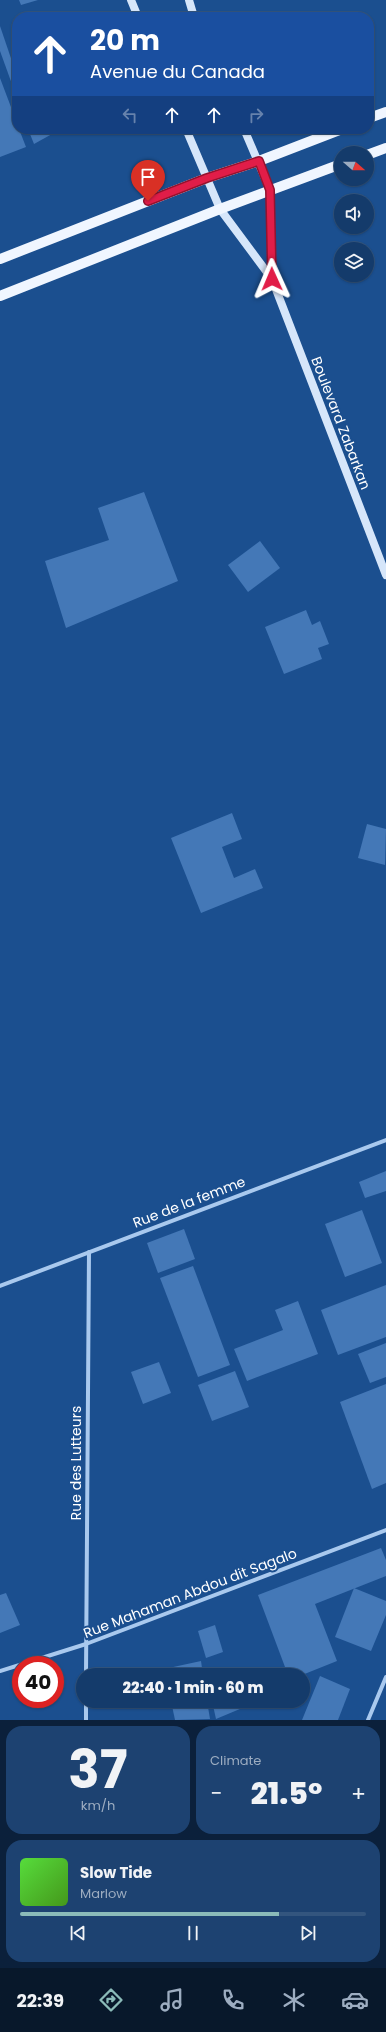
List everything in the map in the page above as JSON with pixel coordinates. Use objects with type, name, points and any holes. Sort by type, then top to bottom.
[{"type":"main road","points":[[374,116],[386,112]]},
{"type":"main road","points":[[0,259],[207,178],[259,161],[329,134]]},
{"type":"main road","points":[[374,152],[386,148]]},
{"type":"main road","points":[[0,296],[220,209],[334,167]]},
{"type":"street","points":[[131,0],[136,12]]},
{"type":"street","points":[[189,0],[193,12]]},
{"type":"street","name":"Boulevard Zabarkan","points":[[188,134],[220,209],[272,279],[386,575]]},
{"type":"street","name":"Boulevard Zabarkan","points":[[246,134],[270,190],[272,279]]},
{"type":"street","name":"Rue de la femme","points":[[0,1286],[386,1140]]},
{"type":"street","name":"Rue des Lutteurs","points":[[86,1668],[88,1252]]},
{"type":"street","name":"Rue Mahaman Abdou dit Sagalo","points":[[0,1671],[86,1644],[386,1530]]},
{"type":"street","points":[[368,1720],[386,1677]]},
{"type":"street","points":[[86,1708],[86,1720]]},
{"type":"building","points":[[19,0],[38,0],[21,5]]},
{"type":"building","points":[[0,26],[12,61],[12,84],[0,51]]},
{"type":"building","points":[[0,78],[12,110],[12,134],[21,134],[26,147],[0,157]]},
{"type":"building","points":[[30,134],[52,134],[34,144]]},
{"type":"building","points":[[144,492],[178,581],[66,628],[45,561],[109,540],[98,508]]},
{"type":"building","points":[[260,541],[280,568],[248,592],[228,565]]},
{"type":"building","points":[[306,610],[312,625],[320,621],[329,644],[318,648],[322,659],[284,674],[265,627]]},
{"type":"building","points":[[232,813],[242,839],[222,847],[234,878],[255,869],[263,888],[201,913],[171,838]]},
{"type":"building","points":[[367,824],[386,829],[385,865],[358,858]]},
{"type":"building","points":[[386,1171],[386,1191],[365,1198],[359,1182]]},
{"type":"building","points":[[362,1210],[382,1263],[345,1277],[325,1224]]},
{"type":"building","points":[[184,1229],[195,1259],[158,1273],[147,1243]]},
{"type":"building","points":[[193,1266],[230,1365],[198,1377],[160,1278]]},
{"type":"building","points":[[386,1285],[386,1337],[338,1355],[321,1310]]},
{"type":"building","points":[[298,1301],[318,1354],[247,1381],[234,1349],[283,1330],[275,1310]]},
{"type":"building","points":[[386,1343],[386,1377],[370,1383],[358,1354]]},
{"type":"building","points":[[159,1362],[171,1393],[143,1404],[131,1372]]},
{"type":"building","points":[[235,1371],[249,1407],[212,1421],[198,1385]]},
{"type":"building","points":[[386,1384],[386,1483],[372,1489],[340,1402]]},
{"type":"building","points":[[381,1548],[386,1560],[386,1576],[315,1604],[337,1661],[310,1672],[310,1668],[285,1668],[258,1595]]},
{"type":"building","points":[[354,1588],[386,1601],[386,1615],[371,1651],[335,1637]]},
{"type":"building","points":[[6,1593],[20,1625],[0,1633],[0,1595]]},
{"type":"building","points":[[215,1625],[223,1652],[206,1658],[198,1631]]},
{"type":"building","points":[[201,1661],[202,1668],[169,1668]]},
{"type":"building","points":[[320,1676],[350,1689],[338,1720],[302,1720],[307,1708],[310,1708],[310,1700]]},
{"type":"building","points":[[172,1708],[208,1708],[210,1719],[175,1720]]},
{"type":"building","points":[[214,1708],[242,1708],[216,1719]]},
{"type":"route","points":[[148,201],[207,178],[259,161],[270,190],[272,279]]}]
